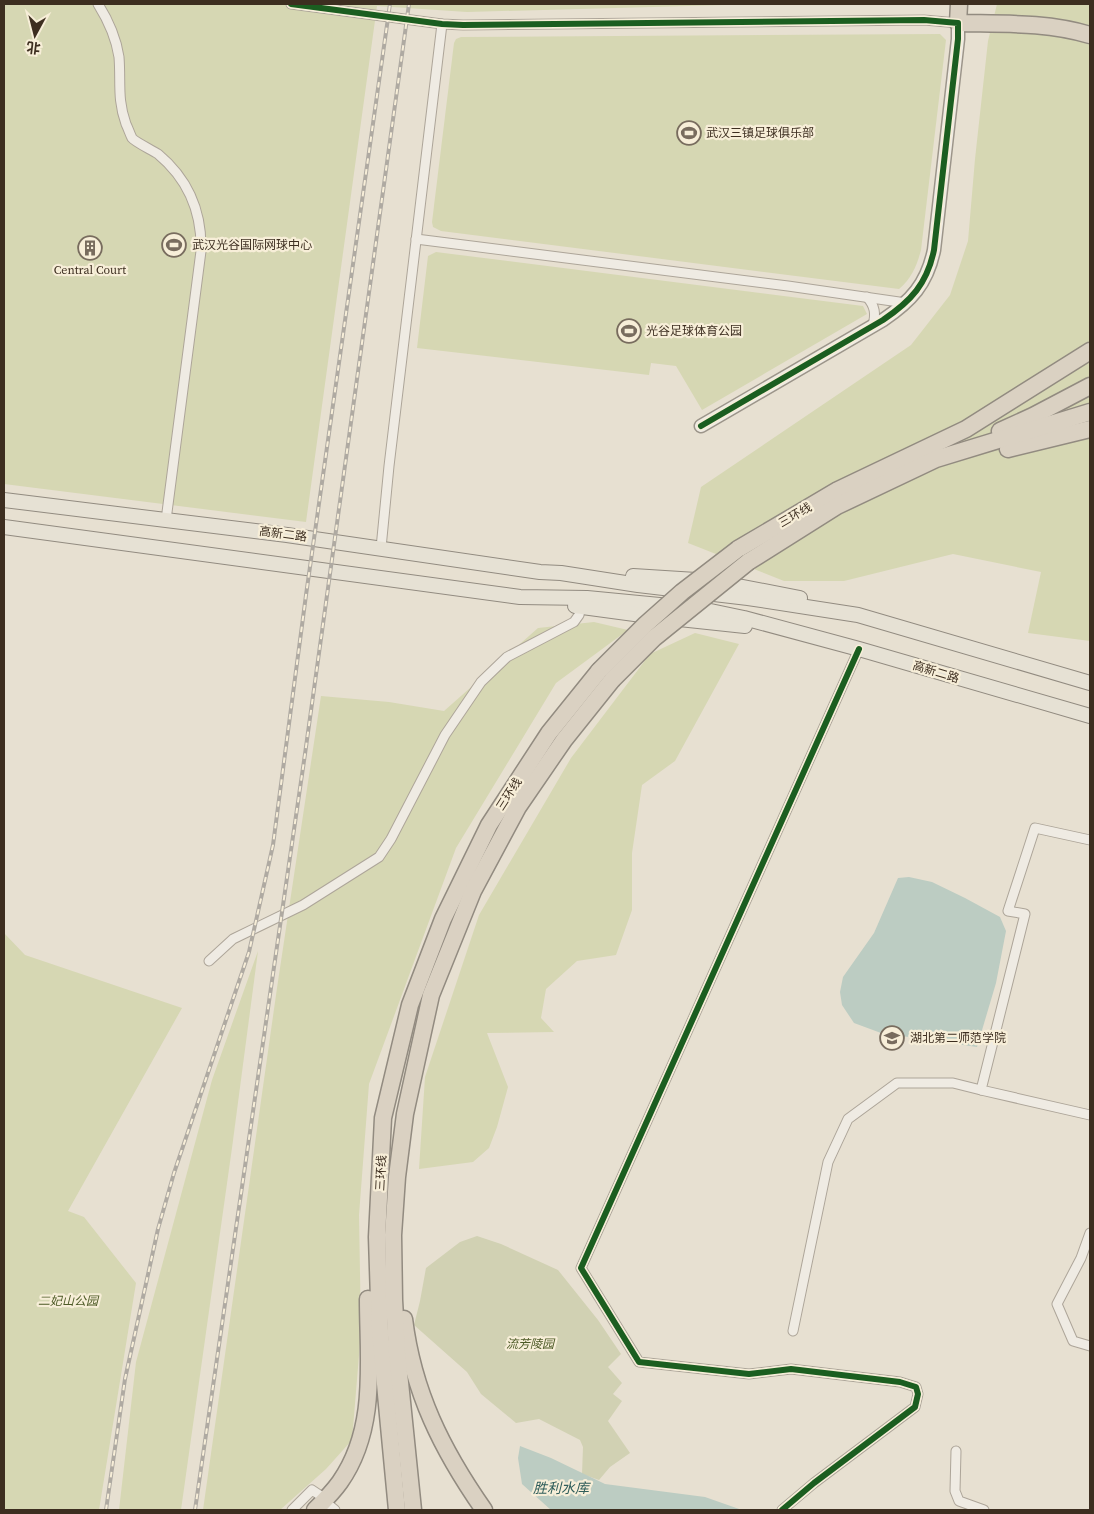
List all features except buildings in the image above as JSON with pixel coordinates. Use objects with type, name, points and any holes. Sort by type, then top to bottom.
[{"type":"highway","points":[[959,4],[958,23],[1035,24],[1055,26],[1090,35]]},
{"type":"highway","points":[[1067,366],[1090,344]]},
{"type":"highway","name":"三环线","points":[[404,1506],[393,1266],[394,1204],[405,1114],[431,995],[473,892],[518,807],[606,676],[646,624],[682,592],[738,548],[838,490],[966,429],[1090,351]]},
{"type":"highway","points":[[1033,423],[1090,386]]},
{"type":"highway","points":[[1033,423],[1090,412]]},
{"type":"highway","name":"三环线","points":[[404,1506],[382,1360],[378,1297],[377,1237],[384,1118],[410,1005],[443,919],[489,825],[549,733],[606,676],[748,562],[837,506],[890,480],[936,459],[1033,423]]},
{"type":"highway","points":[[890,480],[928,472],[1018,446],[1090,430]]},
{"type":"highway","points":[[405,1114],[401,1266],[405,1328],[414,1372],[424,1404],[437,1434],[448,1455],[484,1510]]},
{"type":"highway","points":[[325,1505],[349,1467],[359,1446],[366,1419],[368,1400],[370,1238],[381,1173]]},
{"type":"main road","name":"高新二路","points":[[4,500],[287,535],[540,572],[561,573],[638,585],[748,598],[858,615],[1090,683]]},
{"type":"main road","name":"高新二路","points":[[4,527],[520,597],[555,604],[782,629]]},
{"type":"main road","name":"高新二路","points":[[520,597],[587,598],[701,609],[744,618],[860,649],[1090,716]]},
{"type":"street","points":[[98,4],[116,40],[120,104],[133,139],[157,153],[177,172],[191,194],[201,231],[200,264],[166,520]]},
{"type":"street","points":[[291,4],[442,24],[924,20],[958,23],[958,39],[933,256],[928,273],[921,284],[906,302],[873,325],[701,426]]},
{"type":"street","points":[[381,548],[389,466],[442,24]]},
{"type":"street","points":[[416,239],[906,302]]},
{"type":"street","points":[[867,297],[875,312],[873,325]]},
{"type":"street","points":[[209,960],[233,939],[303,905],[378,857],[391,839],[445,735],[481,682],[507,656],[574,622],[579,615],[581,606]]},
{"type":"street","points":[[782,1510],[814,1483],[915,1407],[918,1394],[916,1387],[900,1382],[792,1369],[749,1374],[640,1362],[581,1268],[860,649]]},
{"type":"street","points":[[981,1090],[1025,914],[1008,910],[1035,828],[1090,840]]},
{"type":"street","points":[[793,1331],[828,1162],[848,1119],[897,1082],[953,1083],[1090,1115]]},
{"type":"street","points":[[1090,1233],[1081,1258],[1057,1304],[1073,1341],[1090,1346]]},
{"type":"street","points":[[956,1452],[955,1491],[960,1502],[984,1510]]},
{"type":"street","points":[[292,1510],[312,1490],[325,1505]]},
{"type":"green space","name":"武汉光谷国际网球中心","points":[[4,4],[761,4],[467,12],[377,6],[306,522],[4,484]]},
{"type":"green space","points":[[997,4],[1090,4],[1090,641],[1028,633],[1041,572],[953,554],[844,581],[784,581],[688,543],[701,487],[911,345],[950,295],[968,241],[988,41]]},
{"type":"green space","name":"武汉三镇足球俱乐部","points":[[940,34],[946,40],[921,250],[913,271],[899,289],[441,231],[433,227],[432,222],[454,43],[456,39],[461,37]]},
{"type":"green space","name":"光谷足球体育公园","points":[[436,252],[863,306],[867,314],[702,410],[676,366],[651,363],[649,375],[417,348],[428,256]]},
{"type":"green space","points":[[594,622],[628,630],[556,683],[456,848],[369,1084],[359,1215],[361,1331],[352,1440],[326,1469],[280,1510],[203,1510],[277,988],[321,696],[389,702],[444,711],[538,628]]},
{"type":"green space","points":[[695,633],[739,644],[675,761],[642,785],[632,853],[632,910],[616,955],[577,961],[546,989],[541,1018],[554,1032],[487,1033],[508,1087],[489,1148],[473,1162],[419,1169],[425,1077],[479,915],[571,758],[650,654]]},
{"type":"green space","name":"二妃山公园","points":[[4,933],[25,955],[182,1008],[68,1211],[84,1217],[136,1283],[99,1510],[4,1510]]},
{"type":"green space","points":[[258,951],[181,1510],[119,1510],[136,1362],[212,1080]]},
{"type":"green space","name":"流芳陵园","points":[[477,1236],[501,1244],[558,1270],[598,1320],[621,1354],[608,1367],[622,1383],[613,1394],[622,1401],[608,1421],[630,1453],[610,1467],[599,1480],[582,1474],[583,1447],[580,1440],[539,1419],[516,1423],[481,1394],[467,1372],[414,1325],[426,1268],[460,1242]]},
{"type":"water","points":[[909,877],[932,882],[1000,917],[1006,931],[996,983],[977,1047],[881,1033],[854,1023],[842,1005],[840,992],[843,977],[874,933],[898,878]]},
{"type":"water","name":"胜利水库","points":[[520,1446],[551,1458],[605,1484],[705,1497],[742,1510],[551,1510],[522,1484],[518,1458]]},
{"type":"railway","points":[[106,1510],[125,1379],[158,1229],[174,1173],[249,952],[273,845],[306,595],[390,4]]},
{"type":"railway","points":[[195,1510],[305,754],[409,4]]},
{"type":"cycle path","points":[[291,4],[442,24],[463,25],[924,20],[958,23],[958,39],[934,250],[927,273],[922,282],[902,306],[883,320],[701,426]]},
{"type":"cycle path","points":[[782,1510],[814,1483],[915,1407],[918,1394],[916,1387],[900,1382],[791,1369],[749,1374],[639,1362],[581,1268],[859,649]]},
{"type":"place","name":"武汉三镇足球俱乐部","points":[[689,133]]},
{"type":"place","name":"武汉光谷国际网球中心","points":[[174,245]]},
{"type":"place","name":"Central Court","points":[[90,248]]},
{"type":"place","name":"光谷足球体育公园","points":[[629,331]]},
{"type":"place","name":"湖北第二师范学院","points":[[892,1038]]}]
